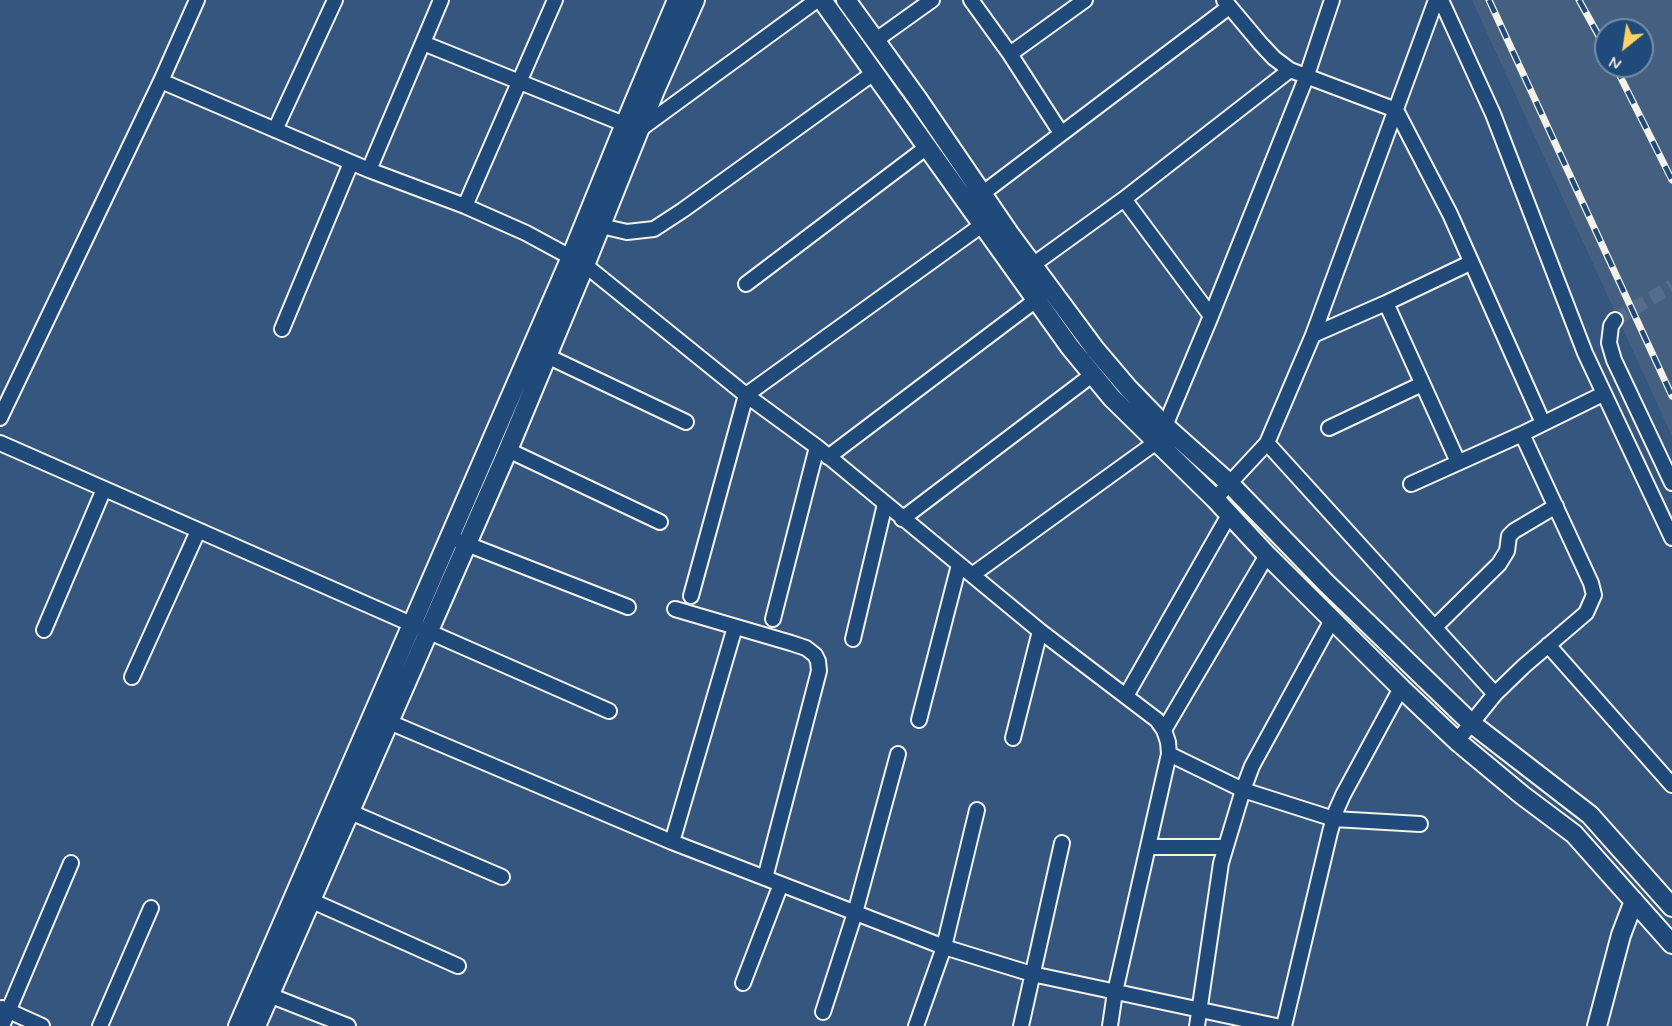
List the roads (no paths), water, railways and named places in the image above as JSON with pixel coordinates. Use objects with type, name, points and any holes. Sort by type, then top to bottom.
[{"type":"street","points":[[0,418],[161,81],[196,0]]},
{"type":"street","points":[[275,130],[335,0]]},
{"type":"street","points":[[369,170],[441,0]]},
{"type":"street","points":[[465,206],[555,0]]},
{"type":"street","points":[[459,541],[508,450],[547,356],[578,261],[601,226],[632,127],[677,0]]},
{"type":"street","points":[[238,1026],[341,808],[459,541],[578,261],[632,127],[695,0]]},
{"type":"street","points":[[632,127],[817,0]]},
{"type":"street","points":[[822,0],[1092,375],[1155,443],[1215,499],[1267,555],[1401,688],[1457,741],[1522,795],[1574,834],[1671,942]]},
{"type":"street","points":[[846,0],[1009,233],[1095,349],[1165,426],[1229,483],[1326,583],[1471,723],[1590,816],[1672,907]]},
{"type":"street","points":[[876,40],[932,0]]},
{"type":"street","points":[[971,0],[1010,54],[1061,133]]},
{"type":"street","points":[[1010,54],[1085,0]]},
{"type":"street","points":[[1165,426],[1306,78],[1332,0]]},
{"type":"street","points":[[1215,499],[1267,443],[1313,335],[1436,0]]},
{"type":"street","points":[[1441,0],[1492,114],[1603,394],[1672,538]]},
{"type":"street","points":[[982,193],[1227,3],[1274,58],[1290,70],[1306,78],[1396,110],[1449,214],[1543,423]]},
{"type":"street","points":[[423,43],[632,127]]},
{"type":"street","points":[[1034,264],[1124,199],[1290,70]]},
{"type":"street","points":[[601,226],[627,232],[654,229],[874,72]]},
{"type":"street","points":[[161,81],[351,163],[465,206],[526,232],[578,261],[746,395],[822,452],[1040,631],[1157,720],[1164,730],[1169,754],[1115,992],[1110,1026]]},
{"type":"street","points":[[746,284],[927,147]]},
{"type":"street","points":[[282,329],[351,163]]},
{"type":"street","points":[[1124,199],[1211,316]]},
{"type":"street","points":[[691,596],[746,395],[982,225]]},
{"type":"street","points":[[1313,335],[1470,263]]},
{"type":"street","points":[[773,619],[822,452],[1036,300]]},
{"type":"street","points":[[1386,303],[1458,462]]},
{"type":"street","points":[[1615,320],[1611,326],[1609,344],[1614,360],[1672,483]]},
{"type":"street","points":[[547,356],[686,422]]},
{"type":"street","points":[[902,519],[1092,375]]},
{"type":"street","points":[[1329,428],[1422,384]]},
{"type":"street","points":[[1410,484],[1522,434],[1603,394]]},
{"type":"street","points":[[1457,741],[1495,694],[1586,613],[1594,595],[1591,583],[1522,434]]},
{"type":"street","points":[[972,575],[1155,443]]},
{"type":"street","points":[[1267,443],[1495,694]]},
{"type":"street","points":[[0,444],[609,711]]},
{"type":"street","points":[[508,450],[660,522]]},
{"type":"street","points":[[44,630],[104,489]]},
{"type":"street","points":[[853,639],[885,504]]},
{"type":"street","points":[[1435,627],[1499,564],[1507,551],[1509,536],[1556,506]]},
{"type":"street","points":[[1126,696],[1229,515]]},
{"type":"street","points":[[132,677],[198,531]]},
{"type":"street","points":[[459,541],[628,607]]},
{"type":"street","points":[[1164,730],[1267,555]]},
{"type":"street","points":[[919,720],[959,565]]},
{"type":"street","points":[[675,609],[806,648],[815,655],[818,661],[819,671],[765,878]]},
{"type":"street","points":[[1197,1026],[1224,847],[1252,766],[1332,620]]},
{"type":"street","points":[[672,842],[735,627]]},
{"type":"street","points":[[1013,738],[1040,631]]},
{"type":"street","points":[[1548,645],[1672,785]]},
{"type":"street","points":[[1284,1026],[1334,819],[1343,795],[1401,688]]},
{"type":"street","points":[[381,718],[672,842],[944,947],[1032,974],[1276,1026]]},
{"type":"street","points":[[823,1012],[855,913],[898,754]]},
{"type":"street","points":[[1169,754],[1243,790],[1334,819],[1420,824]]},
{"type":"street","points":[[341,808],[502,877]]},
{"type":"street","points":[[256,1026],[310,900],[341,808]]},
{"type":"street","points":[[916,1026],[944,947],[977,810]]},
{"type":"street","points":[[1021,1026],[1062,843]]},
{"type":"street","points":[[1148,847],[1224,847]]},
{"type":"street","points":[[2,1026],[4,1009],[71,863]]},
{"type":"street","points":[[743,983],[781,884]]},
{"type":"street","points":[[310,900],[458,966]]},
{"type":"street","points":[[1597,1026],[1621,935],[1634,901]]},
{"type":"street","points":[[100,1026],[151,908]]},
{"type":"street","points":[[268,995],[348,1026]]},
{"type":"street","points":[[4,1009],[42,1026]]},
{"type":"tunnel","points":[[1615,320],[1672,286]]},
{"type":"railway","points":[[1489,0],[1672,396]]},
{"type":"railway","points":[[1579,0],[1594,27]]},
{"type":"railway","points":[[1621,78],[1672,180]]}]
